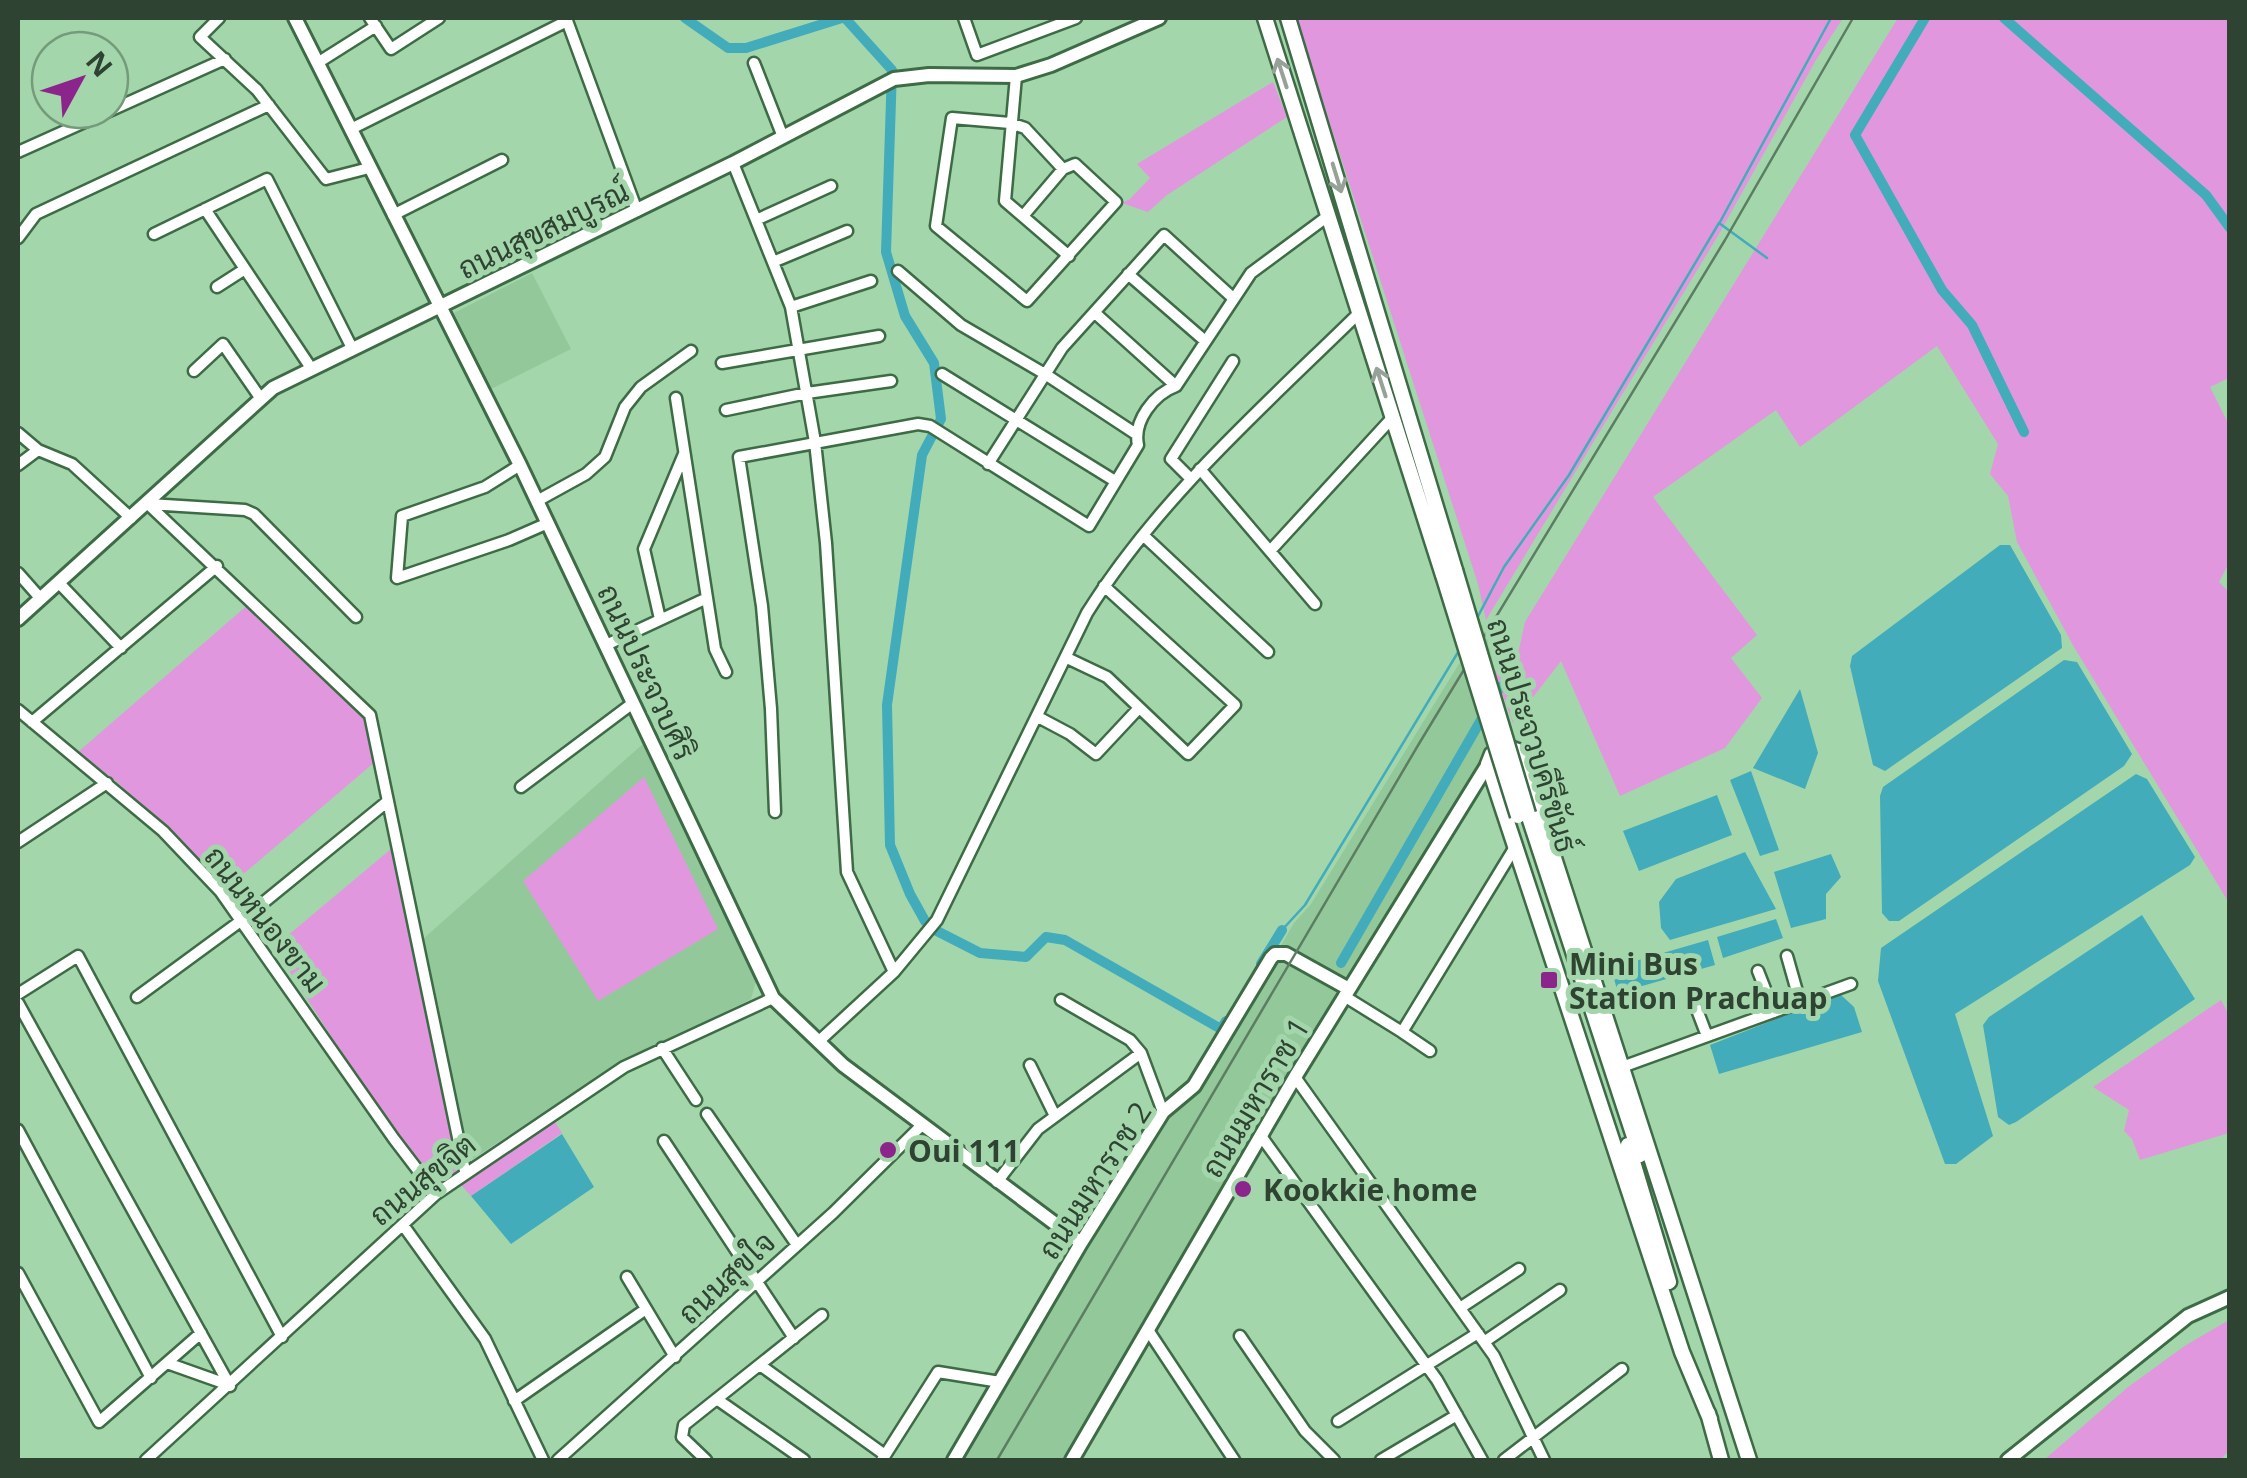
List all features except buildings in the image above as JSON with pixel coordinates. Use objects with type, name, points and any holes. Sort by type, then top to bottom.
[{"type":"main road","name":"ถนนประจวบคีรีขันธ์","points":[[1265,18],[1392,418],[1449,573]]},
{"type":"main road","name":"ถนนประจวบคีรีขันธ์","points":[[1288,18],[1449,573],[1626,1138],[1719,1460]]},
{"type":"main road","points":[[1710,1419],[1682,1352],[1488,764],[1492,754],[1507,747],[1518,751],[1749,1460]]},
{"type":"main road","name":"ถนนประจวบคีรีขันธ์","points":[[1523,815],[1749,1460]]},
{"type":"street","points":[[219,18],[200,37],[269,105],[326,178],[370,168]]},
{"type":"street","name":"ถนนประจวบศิริ","points":[[295,18],[548,523],[773,998],[818,1042],[1081,1244]]},
{"type":"street","points":[[319,62],[373,22],[391,49],[440,18]]},
{"type":"street","points":[[964,18],[977,56],[1055,21],[1076,18]]},
{"type":"street","name":"ถนนสุขสมบูรณ์","points":[[18,619],[273,388],[734,163],[894,79],[929,75],[1016,76],[1159,18]]},
{"type":"street","points":[[352,128],[566,19],[637,211]]},
{"type":"street","points":[[18,152],[225,58]]},
{"type":"street","points":[[754,63],[783,137]]},
{"type":"street","points":[[1016,76],[1005,201],[1069,256]]},
{"type":"street","points":[[18,238],[36,214],[269,105]]},
{"type":"street","points":[[1023,216],[1063,168],[1075,164],[1116,202],[1027,301],[936,226],[952,118],[1010,122],[1024,128],[1063,168]]},
{"type":"street","points":[[393,215],[502,160]]},
{"type":"street","points":[[734,163],[791,307],[815,442],[826,543],[847,872],[894,972]]},
{"type":"street","points":[[154,234],[267,179],[352,348]]},
{"type":"street","points":[[756,220],[831,186]]},
{"type":"street","points":[[205,210],[311,368]]},
{"type":"street","points":[[774,812],[762,606],[738,457],[918,424],[934,429],[1089,526],[1138,445],[1136,434],[1145,412],[1166,390],[1176,386],[1251,273],[1328,216]]},
{"type":"street","points":[[773,262],[847,230]]},
{"type":"street","points":[[988,464],[1062,348],[1164,234],[1234,298]]},
{"type":"street","points":[[217,288],[245,269]]},
{"type":"street","points":[[898,271],[962,325],[1136,434]]},
{"type":"street","points":[[1128,274],[1204,340]]},
{"type":"street","points":[[791,307],[871,281]]},
{"type":"street","points":[[1095,313],[1176,386]]},
{"type":"street","points":[[818,1042],[894,972],[937,920],[1104,586],[1191,479],[1359,313]]},
{"type":"street","points":[[722,363],[879,336]]},
{"type":"street","points":[[194,371],[224,344],[260,399]]},
{"type":"street","points":[[537,501],[586,474],[605,458],[625,407],[642,387],[691,350]]},
{"type":"street","points":[[1191,479],[1171,459],[1234,361]]},
{"type":"street","points":[[942,374],[1115,481]]},
{"type":"street","points":[[726,410],[891,381]]},
{"type":"street","points":[[676,398],[715,649],[726,672]]},
{"type":"street","points":[[1270,551],[1392,418]]},
{"type":"street","points":[[18,433],[38,450],[72,464],[132,518]]},
{"type":"street","points":[[18,465],[38,450]]},
{"type":"street","points":[[660,618],[644,549],[684,453]]},
{"type":"street","points":[[520,466],[485,487],[402,516],[397,578],[548,523]]},
{"type":"street","points":[[1200,470],[1315,604]]},
{"type":"street","points":[[148,504],[370,714],[465,1171]]},
{"type":"street","points":[[148,504],[245,510],[254,514],[356,618]]},
{"type":"street","points":[[1144,536],[1268,652]]},
{"type":"street","points":[[32,722],[217,566]]},
{"type":"street","points":[[18,573],[41,599]]},
{"type":"street","points":[[60,584],[120,648]]},
{"type":"street","points":[[1067,658],[1107,677],[1188,754],[1234,704],[1104,586]]},
{"type":"street","points":[[606,645],[706,598]]},
{"type":"street","points":[[522,787],[633,703]]},
{"type":"street","points":[[1038,717],[1096,754],[1138,708]]},
{"type":"street","name":"ถนนหนองขาม","points":[[18,710],[163,830],[220,890],[436,1194]]},
{"type":"street","name":"ถนนมหาราช 1","points":[[1072,1460],[1295,1077],[1488,764]]},
{"type":"street","points":[[18,842],[107,783]]},
{"type":"street","points":[[136,998],[242,920],[388,801]]},
{"type":"street","points":[[1402,1032],[1515,847]]},
{"type":"street","name":"ถนนมหาราช 2","points":[[954,1460],[1164,1112],[1194,1086],[1275,954],[1286,954],[1347,992]]},
{"type":"street","points":[[18,994],[78,956],[282,1337]]},
{"type":"street","points":[[1787,956],[1800,1002]]},
{"type":"street","points":[[1758,972],[1774,1012]]},
{"type":"street","points":[[1622,1067],[1851,984]]},
{"type":"street","points":[[1347,992],[1430,1051]]},
{"type":"street","points":[[1692,994],[1707,1036]]},
{"type":"street","name":"ถนนสุขจิต","points":[[146,1460],[465,1171],[624,1067],[773,998]]},
{"type":"street","points":[[1061,1000],[1130,1040],[1141,1054],[1164,1112]]},
{"type":"street","points":[[18,1002],[230,1386]]},
{"type":"street","points":[[662,1048],[696,1100]]},
{"type":"street","points":[[997,1182],[1038,1128],[1141,1054]]},
{"type":"street","points":[[1030,1066],[1055,1116]]},
{"type":"street","points":[[1295,1077],[1494,1356],[1544,1460]]},
{"type":"street","points":[[707,1114],[797,1245]]},
{"type":"street","name":"ถนนสุขใจ","points":[[558,1460],[676,1357],[922,1125]]},
{"type":"street","points":[[18,1130],[151,1378]]},
{"type":"street","points":[[1261,1136],[1426,1365],[1482,1460]]},
{"type":"street","points":[[664,1141],[794,1338]]},
{"type":"street","points":[[402,1225],[485,1339],[543,1460]]},
{"type":"street","points":[[1460,1308],[1519,1269]]},
{"type":"street","points":[[18,1273],[99,1422],[201,1333]]},
{"type":"street","points":[[627,1277],[676,1357]]},
{"type":"street","points":[[1338,1421],[1426,1365],[1481,1338],[1560,1290]]},
{"type":"street","points":[[2008,1460],[2188,1316],[2230,1297]]},
{"type":"street","points":[[514,1401],[646,1309]]},
{"type":"street","points":[[706,1460],[682,1437],[684,1425],[822,1315]]},
{"type":"street","points":[[1148,1330],[1234,1460]]},
{"type":"street","points":[[1240,1336],[1305,1431],[1334,1460]]},
{"type":"street","points":[[167,1363],[230,1386]]},
{"type":"street","points":[[760,1365],[884,1458],[938,1372],[1000,1382]]},
{"type":"street","points":[[1504,1460],[1622,1369]]},
{"type":"street","points":[[718,1400],[804,1460]]},
{"type":"street","points":[[1382,1460],[1457,1414]]},
{"type":"shaded area","points":[[1296,18],[1843,18],[1719,234],[1486,620],[1478,584]]},
{"type":"shaded area","points":[[1898,18],[2229,18],[2229,378],[2210,387],[2230,427],[2229,563],[2219,582],[2230,593],[2229,903],[2074,647],[2017,542],[2008,496],[1990,474],[1998,444],[1937,346],[1800,447],[1776,410],[1653,497],[1757,635],[1731,658],[1762,698],[1725,748],[1620,796],[1561,661],[1513,723],[1494,671],[1516,663],[1525,622]]},
{"type":"shaded area","points":[[1273,82],[1287,117],[1167,195],[1148,212],[1122,203],[1150,178],[1137,164]]},
{"type":"shaded area","points":[[532,273],[571,349],[491,389],[454,313]]},
{"type":"shaded area","points":[[250,603],[366,716],[376,761],[227,888],[116,781],[78,752]]},
{"type":"shaded area","points":[[1486,620],[1494,671],[1488,750],[1062,1460],[962,1460],[1163,1121],[1198,1090],[1294,923],[1311,904]]},
{"type":"shaded area","points":[[644,743],[757,977],[751,999],[616,1065],[468,1162],[423,939]]},
{"type":"shaded area","points":[[644,777],[718,929],[598,1001],[523,881]]},
{"type":"shaded area","points":[[391,849],[458,1170],[436,1186],[396,1138],[274,947]]},
{"type":"shaded area","points":[[2221,1000],[2229,1015],[2229,1133],[2140,1160],[2132,1139],[2124,1131],[2129,1110],[2093,1087]]},
{"type":"shaded area","points":[[555,1122],[562,1133],[471,1196],[461,1185]]},
{"type":"shaded area","points":[[2229,1320],[2229,1450],[2221,1460],[2044,1460],[2128,1387]]},
{"type":"water","points":[[2000,545],[2010,545],[2061,635],[2062,648],[1885,771],[1873,765],[1850,666],[1852,656]]},
{"type":"water","points":[[2064,660],[2077,662],[2132,754],[2124,766],[1899,921],[1889,921],[1882,913],[1883,787]]},
{"type":"water","points":[[1800,689],[1818,753],[1805,789],[1753,768]]},
{"type":"water","points":[[1751,771],[1779,850],[1760,856],[1730,780]]},
{"type":"water","points":[[2136,774],[2147,779],[2195,857],[2190,865],[1955,1014],[1993,1136],[1956,1164],[1945,1164],[1878,981],[1881,948]]},
{"type":"water","points":[[1717,795],[1732,835],[1639,871],[1623,831]]},
{"type":"water","points":[[1745,852],[1776,909],[1670,940],[1661,928],[1659,902],[1676,879]]},
{"type":"water","points":[[1831,854],[1841,877],[1826,894],[1826,919],[1791,928],[1774,872]]},
{"type":"water","points":[[2142,915],[2195,999],[2009,1125],[1998,1117],[1983,1025],[1989,1017]]},
{"type":"water","points":[[1776,919],[1783,938],[1723,958],[1717,937]]},
{"type":"water","points":[[1708,940],[1715,965],[1618,993],[1611,968]]},
{"type":"water","points":[[1840,994],[1854,1007],[1862,1032],[1719,1074],[1710,1045]]},
{"type":"water","points":[[562,1134],[594,1187],[511,1244],[471,1196]]},
{"type":"waterway","points":[[685,18],[728,48],[746,48],[842,18]]},
{"type":"waterway","points":[[845,18],[892,70],[886,252],[905,316],[934,363],[941,419],[922,455],[887,705],[890,845],[910,894],[925,921],[935,930],[980,953],[1026,957],[1046,937],[1065,940],[1221,1029],[1226,1021]]},
{"type":"waterway","points":[[1720,222],[1831,18]]},
{"type":"waterway","points":[[1925,18],[1855,135],[1942,290],[1972,325],[2024,432]]},
{"type":"waterway","points":[[2004,18],[2206,195],[2230,228]]},
{"type":"waterway","points":[[1476,620],[1504,567],[1569,475],[1719,223],[1767,258]]},
{"type":"waterway","points":[[1282,930],[1305,905],[1460,649]]},
{"type":"waterway","points":[[1341,963],[1500,687]]},
{"type":"waterway","points":[[1261,964],[1282,930]]},
{"type":"railway","points":[[997,1460],[1420,742],[1725,240],[1853,18]]},
{"type":"place","name":"Mini Bus Station Prachuap","points":[[1549,980]]},
{"type":"place","name":"Oui 111","points":[[888,1150]]},
{"type":"place","name":"Kookkie home","points":[[1243,1189]]}]
